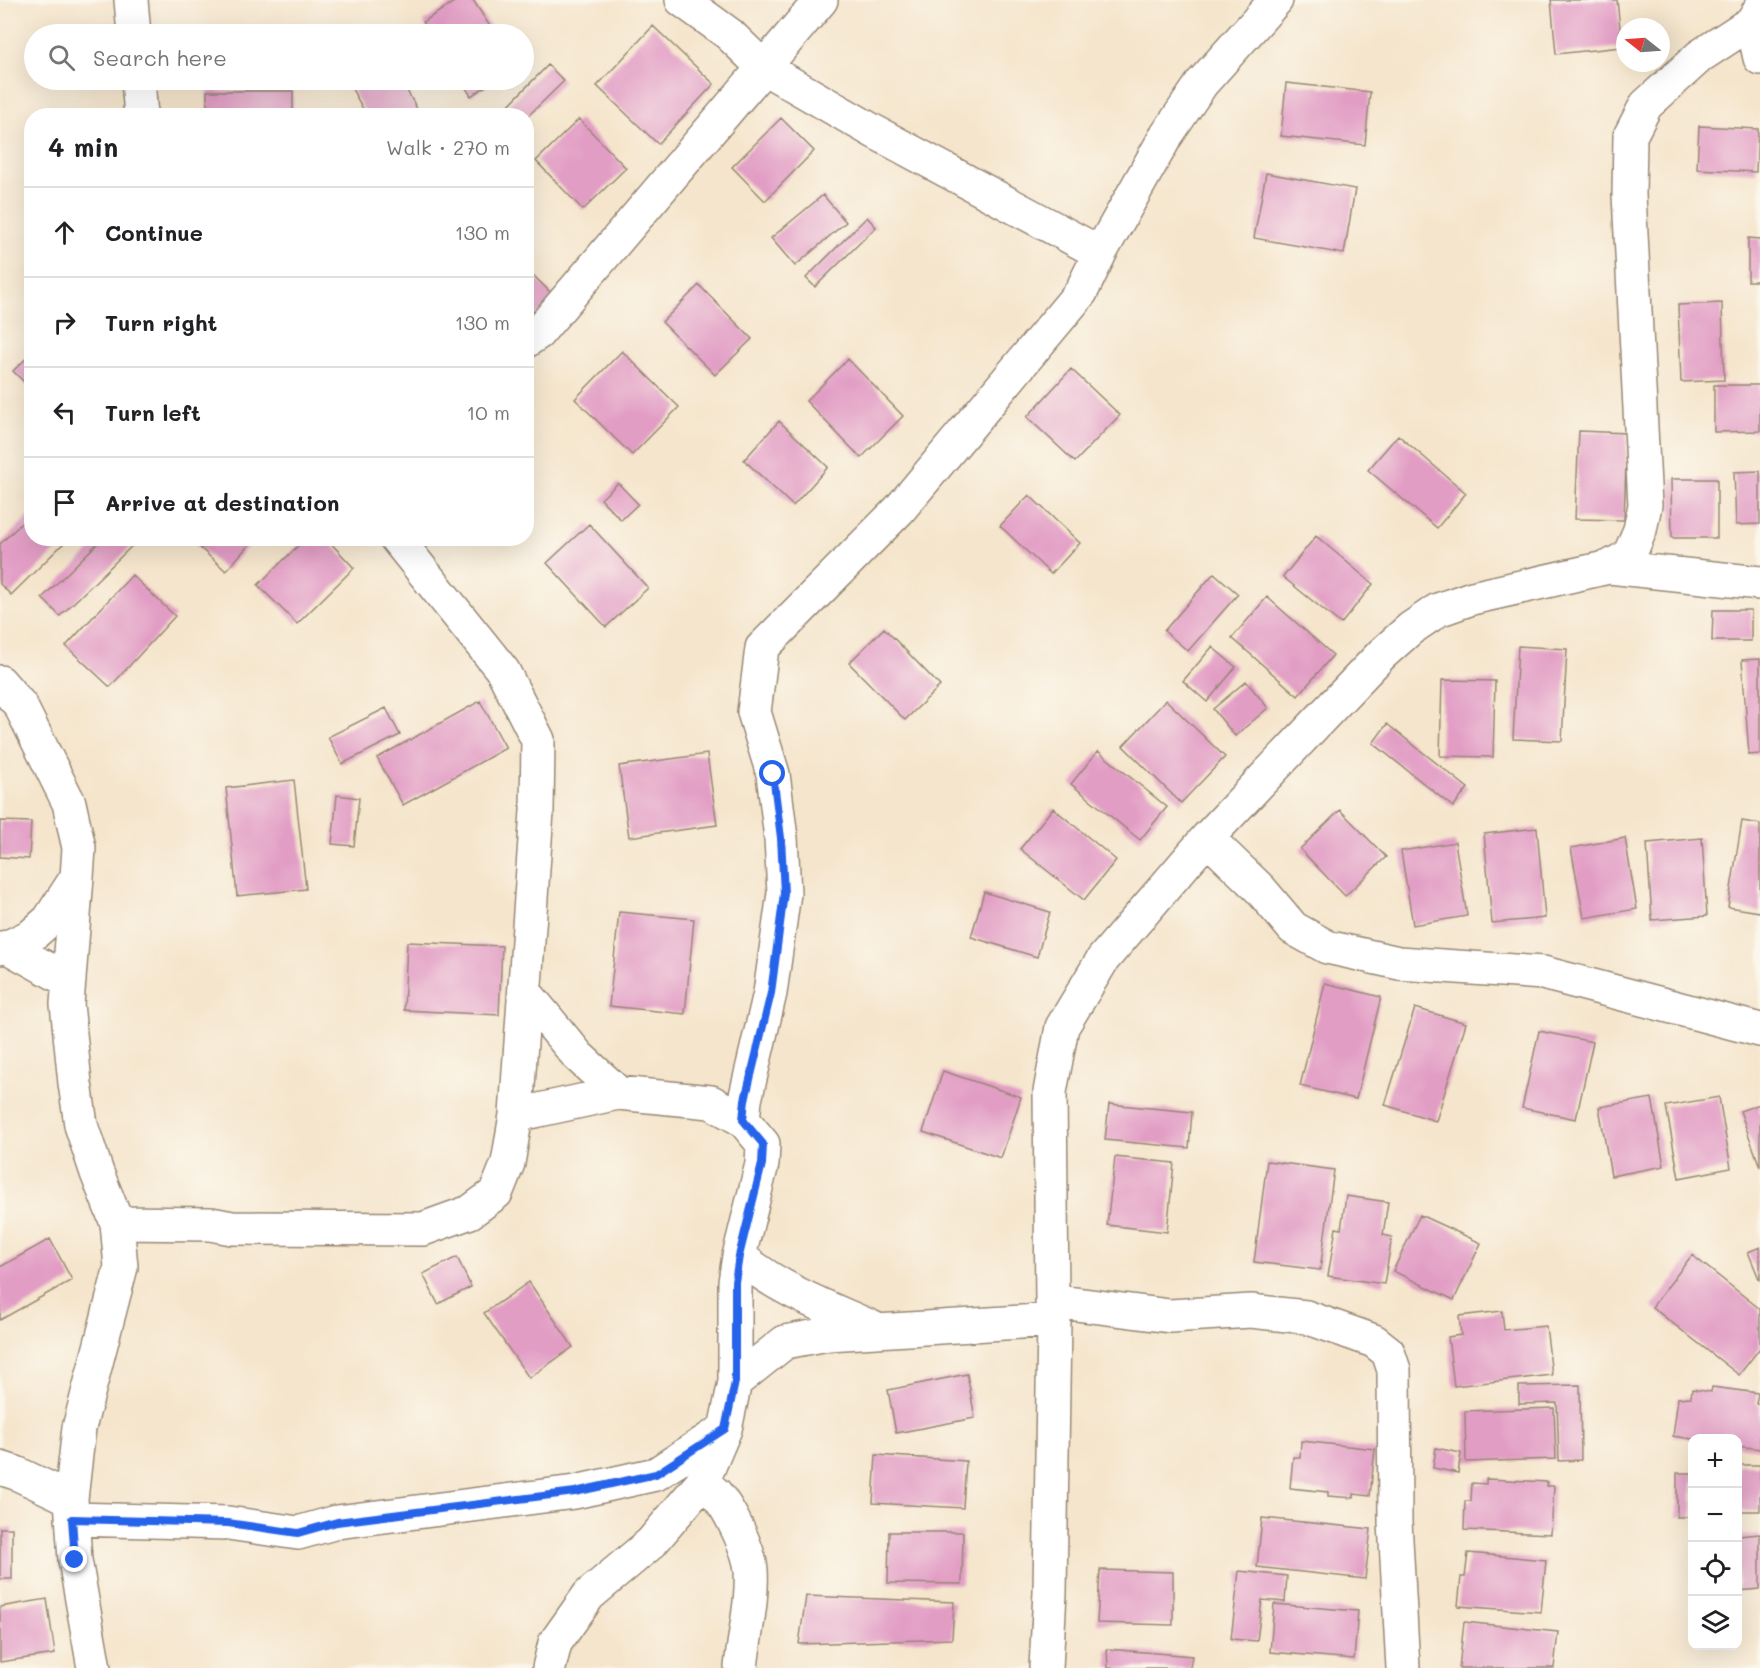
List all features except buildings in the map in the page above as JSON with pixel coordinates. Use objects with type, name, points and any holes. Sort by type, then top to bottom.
[{"type":"street","points":[[131,0],[133,24]]},
{"type":"street","points":[[682,0],[729,34],[764,68],[873,131],[1100,253]]},
{"type":"street","points":[[534,336],[821,0]]},
{"type":"street","points":[[743,1120],[745,1100],[771,993],[784,893],[781,838],[773,774],[754,712],[762,648],[899,510],[1081,292],[1100,253],[1166,136],[1202,84],[1276,0]]},
{"type":"street","points":[[1756,16],[1760,58]]},
{"type":"street","points":[[1047,1668],[1053,1310],[1050,1092],[1062,1027],[1103,958],[1207,838],[1382,654],[1410,628],[1438,610],[1472,598],[1609,567],[1629,556],[1640,530],[1645,505],[1629,195],[1630,136],[1646,105],[1700,56],[1756,16]]},
{"type":"street","points":[[139,90],[140,108]]},
{"type":"street","points":[[117,1223],[211,1224],[232,1228],[423,1229],[470,1212],[496,1193],[508,1163],[516,1115],[537,812],[538,740],[503,671],[402,546]]},
{"type":"street","points":[[1609,567],[1760,583]]},
{"type":"street","points":[[0,682],[20,705],[69,803],[79,848],[67,1004],[81,1125],[117,1223],[121,1267],[79,1428],[72,1509],[75,1560],[94,1668]]},
{"type":"street","points":[[1207,838],[1260,890],[1293,928],[1327,947],[1399,963],[1543,973],[1760,1030]]},
{"type":"street","points":[[4,948],[31,936],[49,920],[77,878]]},
{"type":"street","points":[[4,948],[69,981]]},
{"type":"street","points":[[525,992],[578,1056],[618,1093]]},
{"type":"street","points":[[516,1115],[618,1093],[711,1102],[743,1120],[763,1144],[762,1164],[739,1256],[735,1282],[735,1382],[725,1429],[702,1483],[651,1543],[589,1595],[555,1643],[549,1668]]},
{"type":"street","points":[[739,1256],[770,1279],[880,1332]]},
{"type":"street","points":[[735,1382],[784,1342],[828,1334],[880,1332],[1053,1310],[1170,1316],[1251,1311],[1306,1317],[1374,1341],[1388,1352],[1394,1370],[1395,1522],[1403,1668]]},
{"type":"street","points":[[0,1468],[16,1473],[72,1509],[228,1523],[298,1533],[337,1522],[575,1492],[656,1474],[725,1429]]},
{"type":"street","points":[[702,1483],[716,1494],[728,1512],[751,1569],[750,1599],[741,1668]]},
{"type":"route","points":[[75,1560],[72,1519],[228,1523],[298,1533],[337,1522],[575,1492],[656,1474],[725,1429],[735,1382],[735,1282],[739,1256],[762,1164],[763,1144],[743,1120],[745,1100],[771,993],[784,893],[781,838],[773,774]]}]
